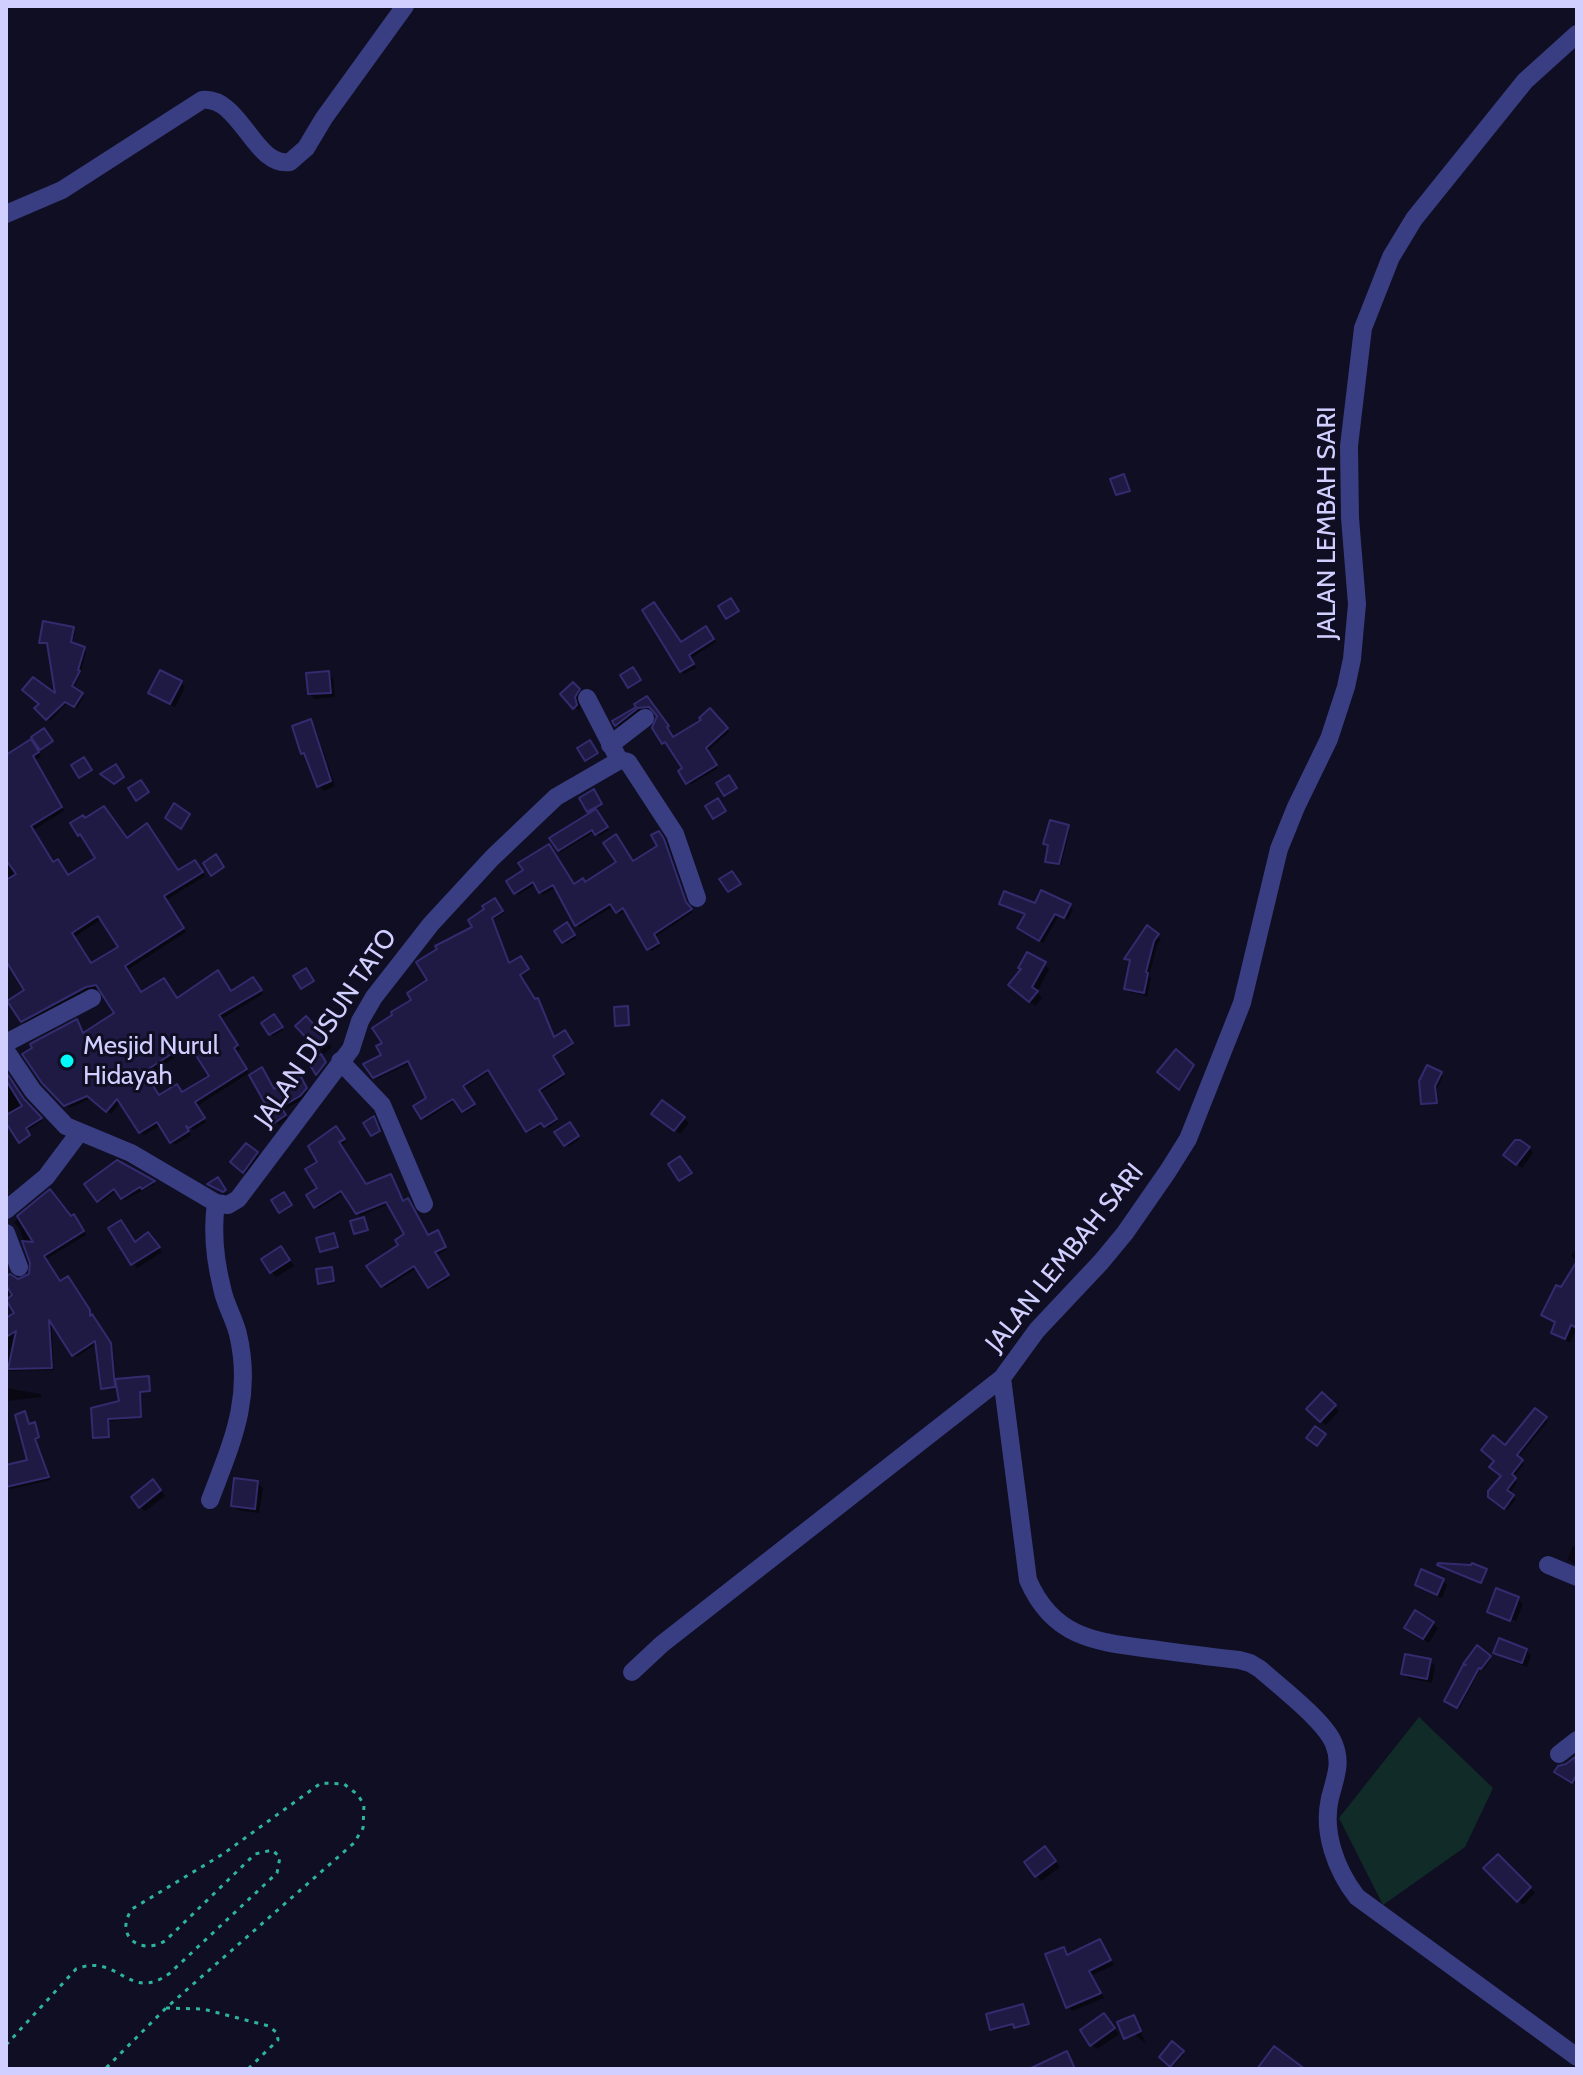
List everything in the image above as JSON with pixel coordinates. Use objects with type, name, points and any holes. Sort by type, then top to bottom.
[{"type":"street","points":[[6,214],[62,190],[202,100],[211,99],[221,104],[263,151],[276,160],[290,162],[306,148],[405,6]]},
{"type":"street","name":"JALAN LEMBAH SARI","points":[[1577,34],[1517,91],[1414,219],[1387,268],[1363,328],[1352,410],[1349,482],[1357,604],[1352,659],[1329,739],[1279,849],[1242,1003],[1188,1139],[1168,1171],[1117,1243],[1037,1330],[1002,1378],[1028,1580],[1049,1614],[1070,1631],[1095,1641],[1239,1660],[1260,1669],[1322,1726],[1332,1740],[1339,1764],[1328,1810],[1331,1844],[1338,1869],[1357,1897],[1577,2057]]},
{"type":"street","points":[[587,698],[615,752],[628,762],[669,823],[683,851],[697,898]]},
{"type":"street","name":"JALAN DUSUN TATO","points":[[216,1203],[228,1205],[238,1199],[351,1049],[360,1021],[374,997],[431,924],[546,804],[615,752],[645,718]]},
{"type":"street","points":[[6,1043],[92,998]]},
{"type":"street","points":[[6,1051],[53,1114],[79,1133],[131,1153],[216,1203],[213,1232],[222,1288],[238,1333],[244,1395],[231,1446],[210,1500]]},
{"type":"street","points":[[340,1061],[382,1105],[424,1204]]},
{"type":"street","points":[[6,1210],[46,1177],[79,1133]]},
{"type":"street","points":[[6,1233],[19,1267]]},
{"type":"street","points":[[632,1672],[662,1644],[1002,1378]]},
{"type":"street","points":[[1548,1565],[1577,1577]]},
{"type":"street","points":[[1559,1754],[1577,1740]]},
{"type":"path","points":[[6,2045],[76,1969],[100,1964],[137,1983],[149,1984],[161,1980],[277,1873],[280,1857],[272,1850],[255,1854],[165,1941],[155,1947],[143,1947],[130,1938],[126,1923],[132,1909],[223,1854],[321,1783],[344,1784],[354,1791],[364,1805],[365,1817],[363,1828],[354,1843],[166,2008],[105,2069]]},
{"type":"path","points":[[166,2008],[203,2009],[269,2026],[277,2033],[278,2040],[248,2069]]},
{"type":"green space","points":[[1419,1717],[1493,1788],[1465,1847],[1383,1905],[1339,1818]]},
{"type":"building","points":[[1124,474],[1130,491],[1116,495],[1110,479]]},
{"type":"building","points":[[731,598],[739,611],[726,619],[718,606]]},
{"type":"building","points":[[654,602],[681,642],[706,626],[714,639],[689,655],[694,664],[680,672],[642,610]]},
{"type":"building","points":[[43,621],[74,627],[71,642],[85,647],[80,671],[72,686],[83,693],[74,707],[65,702],[46,720],[34,708],[39,704],[22,690],[33,677],[55,693],[47,643],[39,643]]},
{"type":"building","points":[[633,667],[641,680],[628,688],[620,675]]},
{"type":"building","points":[[160,670],[182,681],[170,704],[148,693]]},
{"type":"building","points":[[329,671],[331,693],[308,694],[306,673]]},
{"type":"building","points":[[573,682],[580,689],[575,697],[577,705],[573,709],[560,694]]},
{"type":"building","points":[[647,696],[669,726],[673,737],[701,720],[699,718],[710,708],[728,728],[706,748],[717,765],[686,784],[678,771],[682,768],[652,728],[657,716],[649,707],[638,708],[615,726],[612,721],[636,707],[634,704]]},
{"type":"building","points":[[311,719],[331,781],[317,787],[292,726]]},
{"type":"building","points":[[44,728],[53,741],[40,750],[31,737]]},
{"type":"building","points":[[31,739],[39,752],[33,756],[62,807],[31,826],[53,862],[58,859],[68,875],[95,858],[70,823],[104,806],[127,838],[147,823],[178,870],[195,860],[203,872],[164,896],[184,928],[125,966],[141,992],[164,978],[177,998],[218,970],[231,991],[253,977],[262,990],[219,1015],[238,1045],[234,1048],[247,1069],[195,1102],[205,1118],[189,1128],[186,1126],[189,1131],[170,1143],[157,1122],[139,1133],[117,1099],[106,1112],[87,1096],[64,1106],[42,1083],[22,1054],[32,1048],[30,1044],[77,1019],[83,1033],[114,1013],[96,985],[86,987],[21,1022],[7,1001],[24,990],[6,961],[6,880],[16,874],[6,860],[6,755]],"holes":[[[98,916],[118,947],[91,963],[72,933]],[[188,1043],[209,1076],[182,1092],[177,1084],[159,1095],[144,1072]]]},
{"type":"building","points":[[590,740],[598,753],[585,761],[577,748]]},
{"type":"building","points":[[84,757],[92,770],[79,778],[71,765]]},
{"type":"building","points":[[116,764],[124,777],[114,784],[100,774]]},
{"type":"building","points":[[729,775],[737,788],[724,796],[716,783]]},
{"type":"building","points":[[141,780],[149,792],[136,801],[128,788]]},
{"type":"building","points":[[594,789],[602,804],[587,812],[579,798]]},
{"type":"building","points":[[718,798],[726,811],[713,819],[705,806]]},
{"type":"building","points":[[174,803],[190,814],[181,829],[165,818]]},
{"type":"building","points":[[596,809],[608,827],[595,835],[592,830],[558,851],[549,838]]},
{"type":"building","points":[[1050,820],[1069,825],[1059,864],[1045,862],[1048,845],[1043,844]]},
{"type":"building","points":[[659,831],[686,902],[692,909],[654,934],[659,943],[647,950],[623,908],[616,913],[610,904],[575,926],[553,885],[539,893],[533,882],[514,894],[506,881],[523,870],[518,863],[549,844],[574,884],[583,878],[585,882],[616,862],[603,843],[616,834],[633,861],[657,846],[651,835]]},
{"type":"building","points":[[216,854],[224,867],[211,876],[203,863]]},
{"type":"building","points":[[732,871],[741,884],[728,892],[719,879]]},
{"type":"building","points":[[1041,890],[1071,904],[1064,918],[1055,914],[1039,941],[1017,928],[1025,914],[999,904],[1004,891],[1035,903]]},
{"type":"building","points":[[495,898],[503,911],[492,918],[509,963],[521,956],[529,969],[520,975],[535,999],[538,998],[554,1037],[565,1030],[573,1043],[553,1056],[564,1074],[539,1090],[557,1119],[544,1127],[541,1123],[526,1132],[488,1070],[463,1086],[475,1104],[462,1112],[453,1099],[421,1119],[413,1106],[426,1098],[408,1061],[373,1078],[363,1064],[381,1055],[376,1046],[382,1043],[372,1028],[411,1000],[407,993],[427,980],[416,962],[437,949],[435,946],[472,927],[468,920]]},
{"type":"building","points":[[567,922],[575,935],[562,943],[554,931]]},
{"type":"building","points":[[1147,925],[1159,934],[1154,941],[1146,972],[1144,993],[1124,989],[1130,960],[1124,959]]},
{"type":"building","points":[[1027,952],[1046,962],[1032,987],[1038,991],[1029,1002],[1008,985],[1021,969],[1018,968]]},
{"type":"building","points":[[306,968],[314,981],[301,989],[293,976]]},
{"type":"building","points":[[628,1006],[629,1025],[615,1026],[614,1007]]},
{"type":"building","points":[[274,1014],[283,1027],[269,1035],[261,1023]]},
{"type":"building","points":[[306,1016],[328,1040],[318,1050],[295,1026]]},
{"type":"building","points":[[1176,1049],[1194,1065],[1179,1090],[1157,1072]]},
{"type":"building","points":[[321,1054],[326,1062],[316,1075],[308,1062]]},
{"type":"building","points":[[1427,1065],[1442,1072],[1435,1086],[1437,1103],[1421,1104],[1419,1081]]},
{"type":"building","points":[[262,1067],[274,1089],[300,1075],[307,1088],[281,1107],[286,1115],[273,1124],[249,1075]]},
{"type":"building","points":[[6,1072],[24,1099],[42,1118],[26,1128],[30,1135],[19,1143],[6,1123],[6,1115],[22,1106],[6,1080]]},
{"type":"building","points":[[662,1100],[685,1117],[674,1131],[651,1114]]},
{"type":"building","points":[[374,1116],[380,1131],[371,1136],[363,1123]]},
{"type":"building","points":[[570,1122],[579,1136],[564,1146],[554,1132]]},
{"type":"building","points":[[336,1126],[345,1139],[339,1142],[366,1184],[391,1174],[403,1201],[408,1198],[428,1235],[438,1230],[446,1247],[435,1252],[449,1275],[428,1288],[414,1266],[381,1287],[366,1266],[398,1245],[395,1240],[404,1234],[386,1202],[356,1214],[341,1191],[314,1208],[306,1195],[317,1188],[305,1169],[317,1162],[308,1146]]},
{"type":"building","points":[[1515,1140],[1530,1147],[1516,1165],[1503,1155]]},
{"type":"building","points":[[246,1143],[258,1152],[243,1173],[230,1162]]},
{"type":"building","points":[[680,1156],[692,1173],[679,1181],[668,1164]]},
{"type":"building","points":[[117,1160],[155,1181],[121,1199],[114,1189],[97,1202],[84,1184]]},
{"type":"building","points":[[218,1177],[226,1190],[223,1192],[207,1184]]},
{"type":"building","points":[[50,1189],[71,1216],[74,1214],[84,1231],[44,1256],[60,1281],[68,1276],[90,1310],[90,1316],[92,1314],[111,1343],[115,1387],[101,1389],[95,1341],[72,1356],[49,1320],[52,1368],[8,1369],[16,1331],[6,1337],[6,1318],[14,1313],[6,1300],[12,1295],[6,1285],[6,1276],[10,1274],[18,1279],[29,1274],[30,1263],[22,1241],[33,1242],[17,1216]]},
{"type":"building","points":[[284,1192],[292,1205],[279,1213],[271,1200]]},
{"type":"building","points":[[364,1217],[368,1230],[354,1234],[350,1221]]},
{"type":"building","points":[[121,1220],[135,1242],[148,1232],[160,1247],[131,1265],[108,1228]]},
{"type":"building","points":[[334,1233],[338,1247],[320,1252],[316,1238]]},
{"type":"building","points":[[281,1246],[290,1260],[270,1273],[261,1259]]},
{"type":"building","points":[[1577,1261],[1577,1328],[1571,1325],[1565,1339],[1551,1333],[1555,1322],[1541,1315],[1556,1285],[1561,1287]]},
{"type":"building","points":[[332,1267],[334,1281],[318,1284],[316,1269]]},
{"type":"building","points":[[149,1376],[150,1391],[140,1392],[141,1417],[108,1419],[109,1437],[93,1438],[91,1408],[119,1401],[115,1379]]},
{"type":"building","points":[[1322,1392],[1336,1405],[1320,1422],[1306,1409]]},
{"type":"building","points":[[1535,1408],[1547,1417],[1517,1455],[1523,1460],[1512,1474],[1516,1478],[1507,1490],[1514,1495],[1504,1509],[1488,1497],[1488,1491],[1501,1476],[1489,1467],[1494,1461],[1481,1450],[1493,1435],[1505,1445]]},
{"type":"building","points":[[25,1411],[29,1424],[35,1422],[39,1437],[35,1439],[49,1477],[6,1487],[6,1465],[27,1460],[15,1415]]},
{"type":"building","points":[[1315,1426],[1326,1434],[1317,1446],[1306,1438]]},
{"type":"building","points":[[234,1478],[258,1481],[255,1509],[231,1506]]},
{"type":"building","points":[[153,1479],[161,1490],[139,1508],[131,1497]]},
{"type":"building","points":[[1438,1563],[1472,1563],[1487,1569],[1481,1583]]},
{"type":"building","points":[[1421,1569],[1444,1579],[1437,1595],[1415,1585]]},
{"type":"building","points":[[1496,1588],[1519,1597],[1510,1621],[1487,1612]]},
{"type":"building","points":[[1415,1610],[1434,1622],[1423,1639],[1404,1628]]},
{"type":"building","points":[[1499,1638],[1527,1649],[1522,1663],[1493,1653]]},
{"type":"building","points":[[1477,1645],[1491,1656],[1479,1668],[1457,1708],[1444,1701],[1463,1665],[1466,1665],[1463,1664]]},
{"type":"building","points":[[1405,1654],[1431,1659],[1427,1679],[1401,1674]]},
{"type":"building","points":[[1575,1757],[1577,1774],[1572,1783],[1554,1772],[1558,1766]]},
{"type":"building","points":[[1045,1846],[1056,1861],[1035,1877],[1024,1862]]},
{"type":"building","points":[[1498,1854],[1531,1887],[1517,1902],[1483,1868]]},
{"type":"building","points":[[1100,1939],[1111,1960],[1089,1971],[1101,1993],[1066,2008],[1045,1954],[1064,1947],[1067,1955]]},
{"type":"building","points":[[1023,2004],[1029,2024],[1014,2028],[1013,2024],[990,2030],[986,2014]]},
{"type":"building","points":[[1104,2013],[1115,2028],[1090,2046],[1080,2030]]},
{"type":"building","points":[[1134,2015],[1141,2031],[1124,2039],[1117,2022]]},
{"type":"building","points":[[1172,2041],[1184,2051],[1170,2067],[1159,2057]]},
{"type":"building","points":[[1274,2046],[1305,2069],[1257,2069]]},
{"type":"building","points":[[1067,2051],[1075,2069],[1029,2069]]},
{"type":"place","name":"Mesjid Nurul Hidayah","points":[[67,1061]]}]
